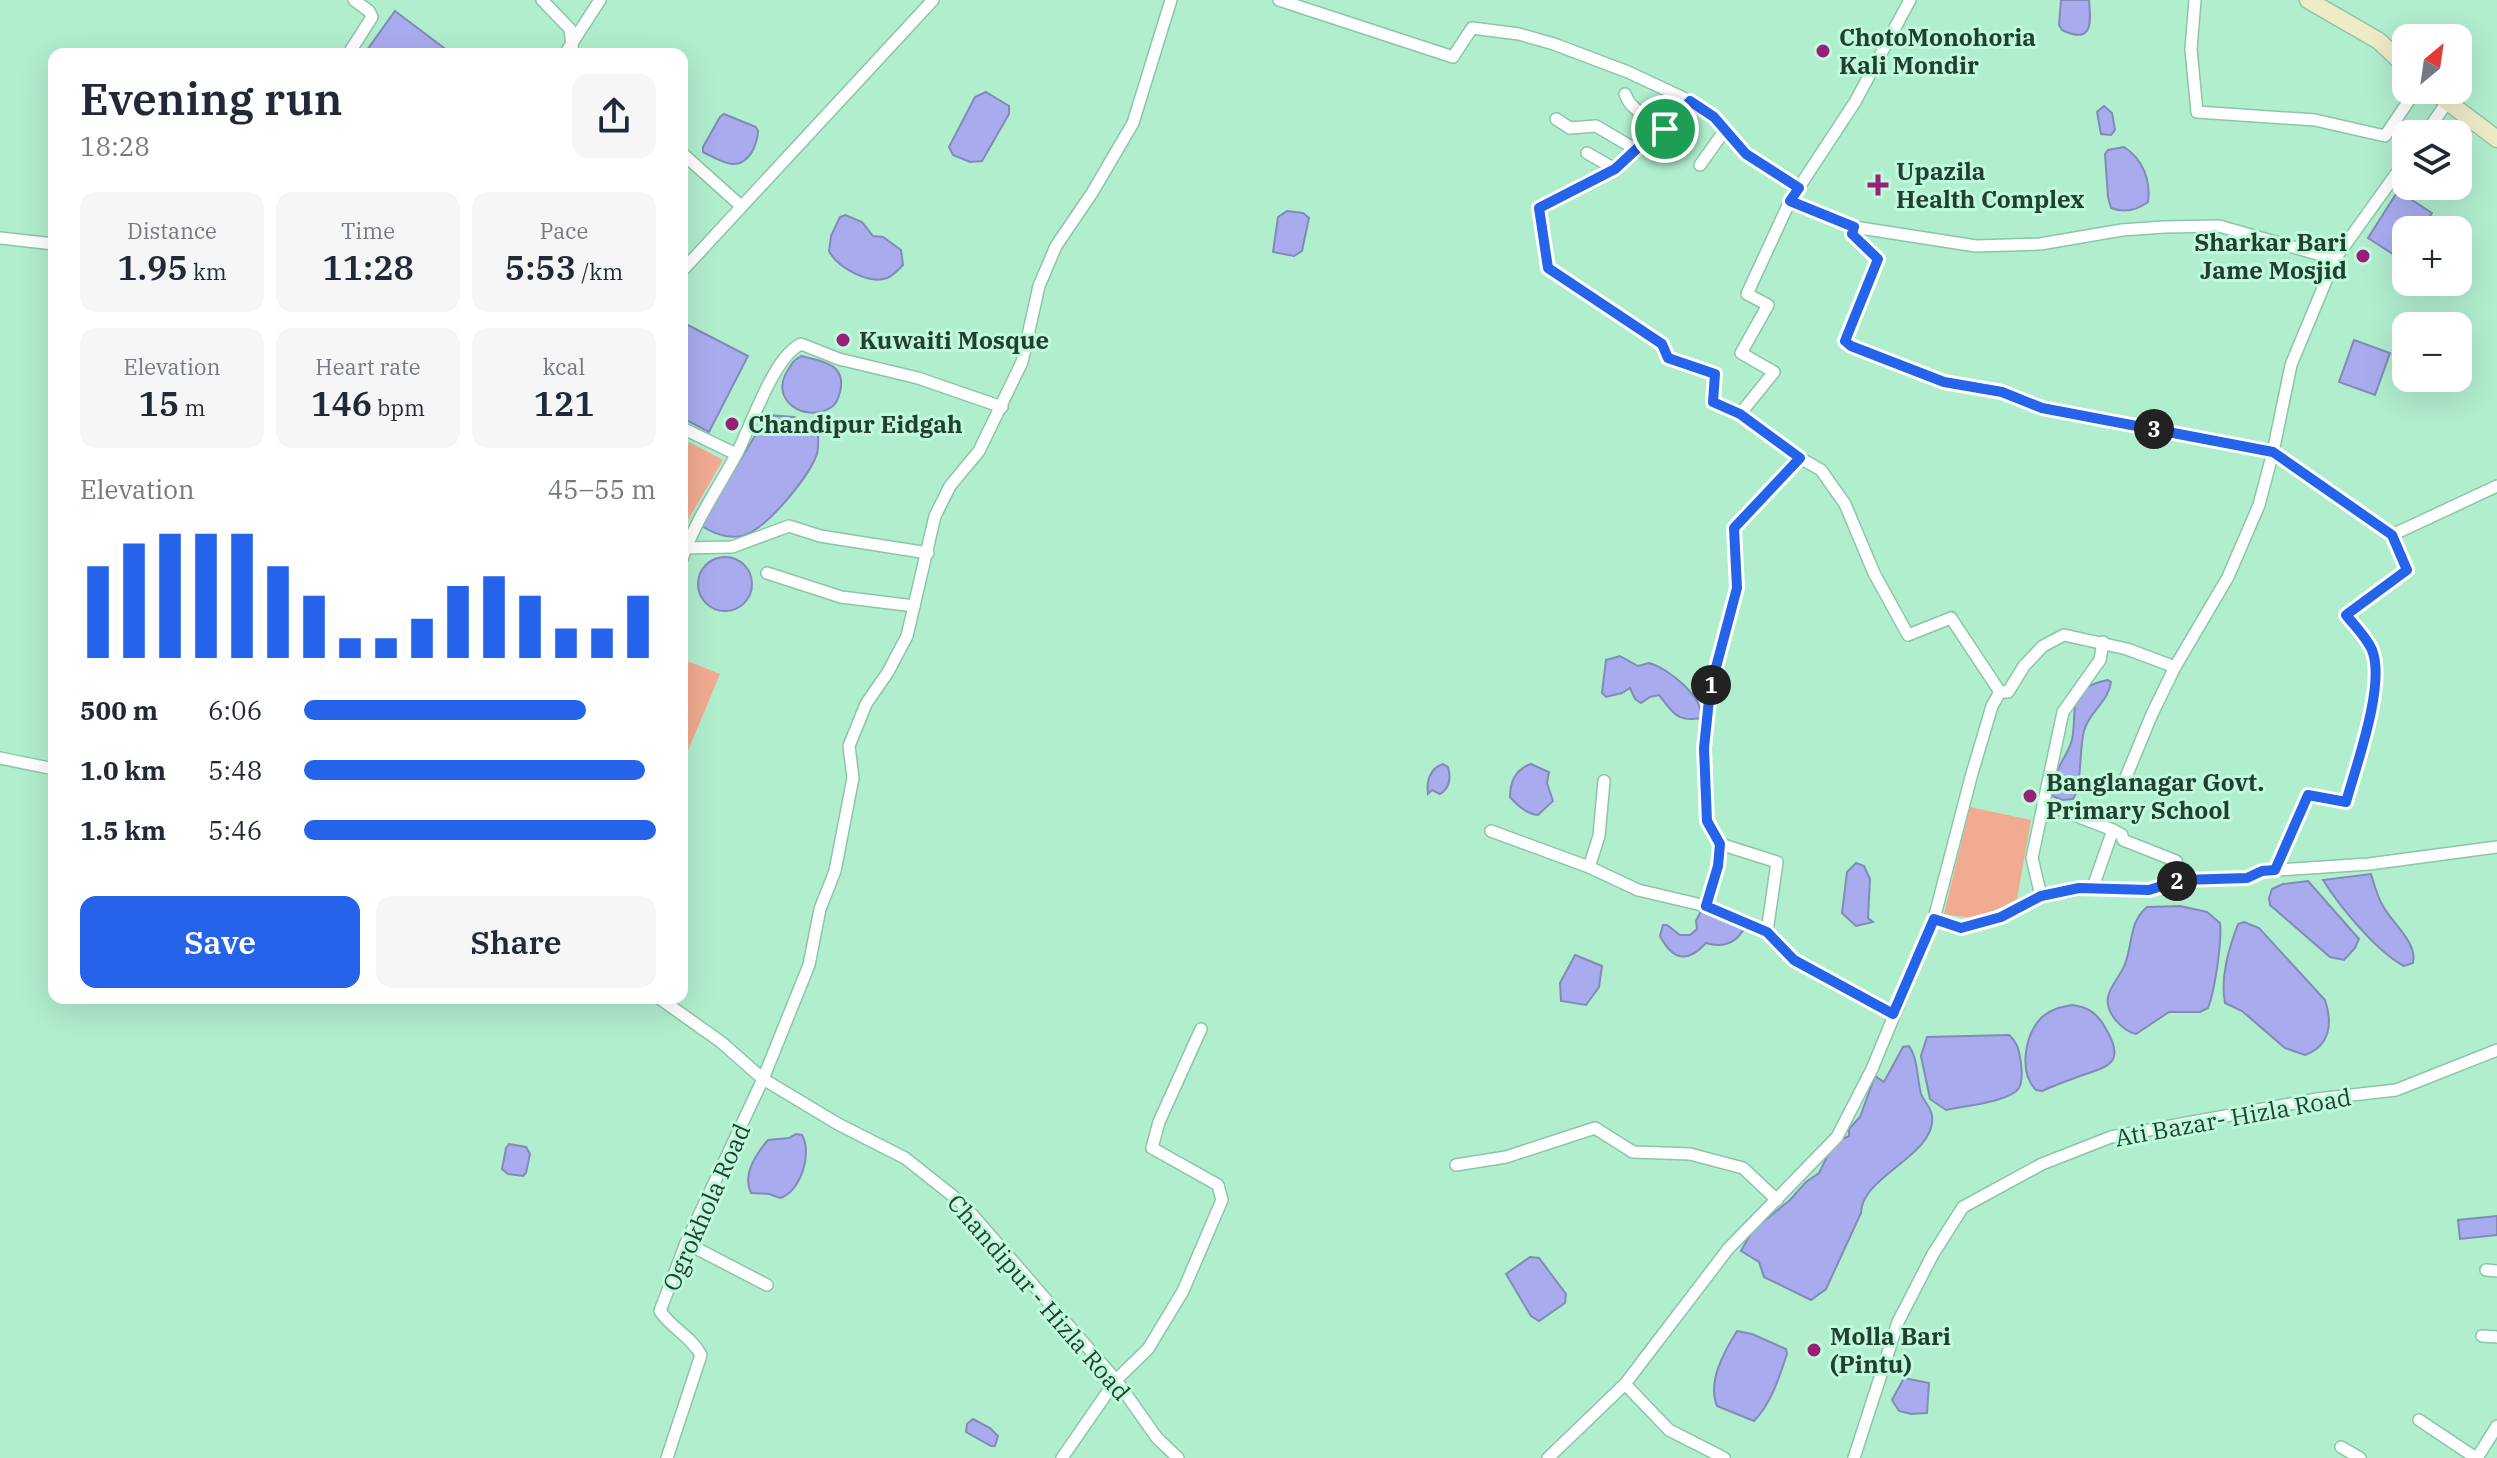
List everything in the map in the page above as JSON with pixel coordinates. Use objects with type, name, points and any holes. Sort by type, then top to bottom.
[{"type":"main road","points":[[2308,0],[2379,41],[2392,54]]},
{"type":"main road","points":[[2452,104],[2497,139]]},
{"type":"street","points":[[352,48],[372,17],[354,0]]},
{"type":"street","points":[[542,0],[570,29],[570,48]]},
{"type":"street","points":[[572,48],[600,0]]},
{"type":"street","points":[[688,264],[933,0]]},
{"type":"street","name":"Ogrokhola Road","points":[[667,1458],[701,1355],[694,1341],[669,1324],[660,1311],[686,1243],[763,1079],[809,965],[820,909],[835,871],[853,778],[849,746],[866,704],[907,636],[935,516],[950,486],[979,451],[1022,362],[1039,286],[1056,246],[1133,123],[1171,0]]},
{"type":"street","points":[[1279,0],[1453,57],[1472,28],[1519,34],[1593,58],[1690,101],[1714,117],[1746,154],[1799,188]]},
{"type":"street","points":[[1740,414],[1774,372],[1741,353],[1768,305],[1747,294],[1790,201],[1855,102],[1910,0]]},
{"type":"street","points":[[2195,0],[2191,49],[2197,112],[2315,120],[2385,136],[2407,104]]},
{"type":"street","points":[[1625,94],[1631,109],[1643,115],[1647,124],[1656,131]]},
{"type":"street","points":[[1690,101],[1665,129],[1656,131],[1615,169],[1539,208],[1548,268],[1662,344],[1668,358],[1715,374],[1713,402],[1740,414],[1821,470],[1845,504],[1874,573],[1908,635],[1951,618],[2000,692]]},
{"type":"street","points":[[1556,119],[1570,128],[1596,126],[1635,149]]},
{"type":"street","points":[[1700,165],[1725,130]]},
{"type":"street","points":[[1587,153],[1615,169]]},
{"type":"street","points":[[688,158],[741,206]]},
{"type":"street","points":[[2126,777],[2152,714],[2175,667],[2228,577],[2259,505],[2291,365],[2335,259],[2392,180]]},
{"type":"street","points":[[1790,201],[1854,227],[1976,246],[2040,244],[2122,230],[2219,226],[2335,259]]},
{"type":"street","points":[[1854,227],[1852,234],[1878,259],[1845,341],[1851,346],[1944,382],[2002,392],[2042,408],[2273,452],[2392,535],[2407,570],[2346,615],[2372,648],[2376,667],[2366,731],[2346,802],[2308,795],[2275,870]]},
{"type":"street","points":[[0,238],[48,243]]},
{"type":"street","points":[[688,542],[736,454],[766,389],[793,348],[801,344],[839,359],[918,378],[1002,407]]},
{"type":"street","points":[[688,431],[736,454]]},
{"type":"street","points":[[1706,906],[1718,866],[1720,844],[1707,821],[1704,748],[1710,690],[1737,588],[1734,528],[1800,458]]},
{"type":"street","points":[[2392,535],[2497,486]]},
{"type":"street","points":[[688,551],[732,547],[789,526],[820,536],[928,553]]},
{"type":"street","points":[[767,573],[841,597],[914,606]]},
{"type":"street","points":[[2000,692],[2008,692],[2024,666],[2043,646],[2064,635],[2103,642],[2175,667]]},
{"type":"street","points":[[2041,896],[2032,858],[2063,712],[2100,660],[2103,642]]},
{"type":"street","points":[[1548,1458],[1625,1384],[1728,1249],[1837,1137],[1872,1069],[1934,919],[1971,777],[1992,706],[2000,692]]},
{"type":"street","points":[[0,758],[48,768]]},
{"type":"street","points":[[1589,867],[1599,836],[1604,781]]},
{"type":"street","points":[[2043,803],[2113,830],[2122,835],[2123,840],[2176,861],[2181,880]]},
{"type":"street","points":[[2093,887],[2113,830]]},
{"type":"street","points":[[1491,831],[1589,867],[1638,890],[1706,906],[1767,932],[1794,960],[1893,1014]]},
{"type":"street","points":[[1720,844],[1777,862],[1767,932]]},
{"type":"street","points":[[1934,919],[1961,928],[2001,917],[2041,896],[2093,887],[2149,890],[2181,880],[2247,878],[2262,871],[2369,864],[2497,847]]},
{"type":"street","name":"Chandipur - Hizla Road","points":[[667,1004],[721,1042],[763,1079],[838,1124],[905,1158],[963,1204],[1116,1380],[1157,1438],[1178,1458]]},
{"type":"street","points":[[1062,1458],[1116,1380],[1148,1349],[1183,1291],[1222,1200],[1218,1185],[1152,1148],[1159,1122],[1201,1029]]},
{"type":"street","name":"Ati Bazar- Hizla Road","points":[[1854,1458],[1898,1322],[1933,1254],[1963,1207],[2042,1164],[2111,1137],[2317,1099],[2396,1090],[2497,1050]]},
{"type":"street","points":[[1456,1165],[1506,1157],[1595,1128],[1633,1152],[1690,1154],[1743,1168],[1777,1200]]},
{"type":"street","points":[[686,1243],[767,1285]]},
{"type":"street","points":[[2482,1336],[2497,1337]]},
{"type":"street","points":[[1625,1384],[1669,1430],[1724,1458]]},
{"type":"street","points":[[2419,1420],[2477,1458],[2497,1426]]},
{"type":"street","points":[[2341,1447],[2360,1458]]},
{"type":"shaded area","points":[[688,444],[723,460],[688,520]]},
{"type":"shaded area","points":[[688,661],[720,674],[688,751]]},
{"type":"shaded area","points":[[1970,807],[2031,820],[2017,899],[1977,919],[1944,914]]},
{"type":"water","points":[[2061,0],[2089,0],[2090,24],[2085,33],[2072,34],[2062,30],[2059,25]]},
{"type":"water","points":[[395,11],[444,48],[368,48]]},
{"type":"water","points":[[986,92],[1009,106],[1009,114],[982,161],[970,162],[953,155],[949,147],[975,97]]},
{"type":"water","points":[[2104,106],[2112,113],[2115,130],[2111,135],[2101,134],[2097,112]]},
{"type":"water","points":[[724,114],[756,127],[758,131],[753,150],[736,164],[703,152],[703,147]]},
{"type":"water","points":[[2124,147],[2141,164],[2147,179],[2148,202],[2135,209],[2116,210],[2111,208],[2108,197],[2105,154],[2108,150]]},
{"type":"water","points":[[2392,200],[2412,200],[2432,213],[2430,216],[2392,216],[2392,254],[2368,238]]},
{"type":"water","points":[[1287,211],[1303,213],[1309,218],[1302,251],[1294,256],[1273,252],[1278,217]]},
{"type":"water","points":[[845,215],[862,222],[873,236],[883,237],[901,250],[903,265],[891,276],[880,280],[863,277],[839,263],[829,251],[831,236],[840,217]]},
{"type":"water","points":[[688,325],[748,356],[709,432],[688,421]]},
{"type":"water","points":[[2354,340],[2390,353],[2375,395],[2339,382]]},
{"type":"water","points":[[801,356],[831,365],[840,375],[839,395],[830,408],[810,413],[792,406],[786,399],[783,381],[792,364]]},
{"type":"water","points":[[768,415],[794,417],[818,429],[818,451],[812,464],[786,501],[752,532],[731,537],[710,531],[700,525]]},
{"type":"water","points":[[725,557],[744,565],[752,584],[744,603],[725,611],[706,603],[698,584],[706,565]]},
{"type":"water","points":[[1620,656],[1638,666],[1649,663],[1657,666],[1675,677],[1697,701],[1701,718],[1680,717],[1659,695],[1641,703],[1635,699],[1630,688],[1606,697],[1602,693],[1606,660]]},
{"type":"water","points":[[2108,680],[2111,682],[2107,695],[2084,731],[2076,793],[2073,799],[2062,800],[2052,796],[2055,775],[2072,737],[2077,699],[2090,686]]},
{"type":"water","points":[[1443,764],[1449,771],[1448,786],[1440,794],[1432,790],[1428,794],[1430,776]]},
{"type":"water","points":[[1531,764],[1549,772],[1547,783],[1553,801],[1538,815],[1526,811],[1510,797],[1515,776]]},
{"type":"water","points":[[1856,863],[1864,866],[1870,879],[1868,918],[1873,922],[1856,926],[1842,913],[1847,872]]},
{"type":"water","points":[[2371,874],[2387,913],[2412,948],[2413,963],[2404,966],[2371,940],[2323,880]]},
{"type":"water","points":[[2308,881],[2359,939],[2344,960],[2330,957],[2270,905],[2272,889],[2283,884]]},
{"type":"water","points":[[2180,906],[2207,912],[2220,923],[2217,966],[2208,1008],[2200,1012],[2169,1012],[2136,1034],[2116,1020],[2109,1009],[2108,997],[2125,964],[2134,926],[2141,913],[2147,907]]},
{"type":"water","points":[[1703,907],[1742,925],[1744,929],[1728,944],[1706,943],[1687,956],[1670,950],[1660,936],[1663,925],[1680,935],[1690,935],[1697,929],[1696,921]]},
{"type":"water","points":[[2244,922],[2259,928],[2325,1000],[2329,1017],[2327,1033],[2320,1046],[2305,1055],[2285,1048],[2242,1011],[2225,1003],[2226,963],[2238,924]]},
{"type":"water","points":[[1575,955],[1602,966],[1599,987],[1586,1005],[1561,1001],[1560,983]]},
{"type":"water","points":[[2072,1005],[2083,1007],[2100,1019],[2112,1040],[2112,1061],[2101,1069],[2042,1091],[2036,1090],[2030,1082],[2026,1063],[2031,1033],[2045,1014]]},
{"type":"water","points":[[2009,1035],[2018,1048],[2022,1069],[2019,1088],[2014,1093],[1996,1100],[1946,1110],[1930,1099],[1921,1056],[1927,1037]]},
{"type":"water","points":[[1909,1046],[1916,1063],[1921,1094],[1932,1116],[1930,1130],[1923,1142],[1864,1200],[1826,1289],[1811,1300],[1764,1277],[1759,1262],[1741,1251],[1753,1230],[1819,1173],[1834,1143],[1849,1136],[1849,1129],[1860,1117],[1875,1076],[1884,1082],[1903,1047]]},
{"type":"water","points":[[802,1135],[806,1152],[803,1171],[793,1188],[780,1198],[751,1193],[749,1172],[763,1146],[768,1140],[789,1138]]},
{"type":"water","points":[[509,1144],[526,1147],[530,1154],[523,1176],[508,1174],[502,1169]]},
{"type":"water","points":[[2497,1216],[2497,1235],[2460,1239],[2458,1220]]},
{"type":"water","points":[[1530,1257],[1539,1258],[1566,1294],[1565,1303],[1539,1321],[1531,1316],[1506,1274]]},
{"type":"water","points":[[1737,1331],[1786,1349],[1787,1354],[1770,1399],[1754,1421],[1717,1406],[1714,1397],[1718,1367]]},
{"type":"water","points":[[1904,1378],[1929,1383],[1927,1413],[1899,1411],[1892,1400]]},
{"type":"water","points":[[973,1419],[998,1436],[995,1446],[966,1432],[967,1424]]},
{"type":"place","name":"ChotoMonohoria Kali Mondir","points":[[1823,51]]},
{"type":"place","name":"Upazila Health Complex","points":[[1878,185]]},
{"type":"place","name":"Sharkar Bari Jame Mosjid","points":[[2363,256]]},
{"type":"place","name":"Kuwaiti Mosque","points":[[843,340]]},
{"type":"place","name":"Chandipur Eidgah","points":[[732,424]]},
{"type":"place","name":"Banglanagar Govt. Primary School","points":[[2030,796]]},
{"type":"place","name":"Molla Bari (Pintu)","points":[[1814,1350]]},
{"type":"route","points":[[1690,101],[1714,117],[1746,154],[1799,188],[1790,201],[1854,227],[1852,234],[1878,259],[1845,341],[1851,346],[1944,382],[2002,392],[2042,408],[2273,452],[2392,535],[2407,570],[2346,615],[2372,648],[2376,667],[2366,731],[2346,802],[2308,795],[2275,870],[2262,871],[2247,878],[2181,880],[2149,890],[2079,888],[2041,896],[2001,917],[1961,928],[1934,919],[1893,1014],[1794,960],[1767,932],[1706,906],[1718,866],[1720,844],[1707,821],[1704,748],[1710,690],[1737,588],[1734,528],[1800,458],[1740,414],[1713,402],[1715,374],[1668,358],[1662,344],[1548,268],[1539,208],[1615,169],[1656,131],[1665,129],[1690,101]]}]
